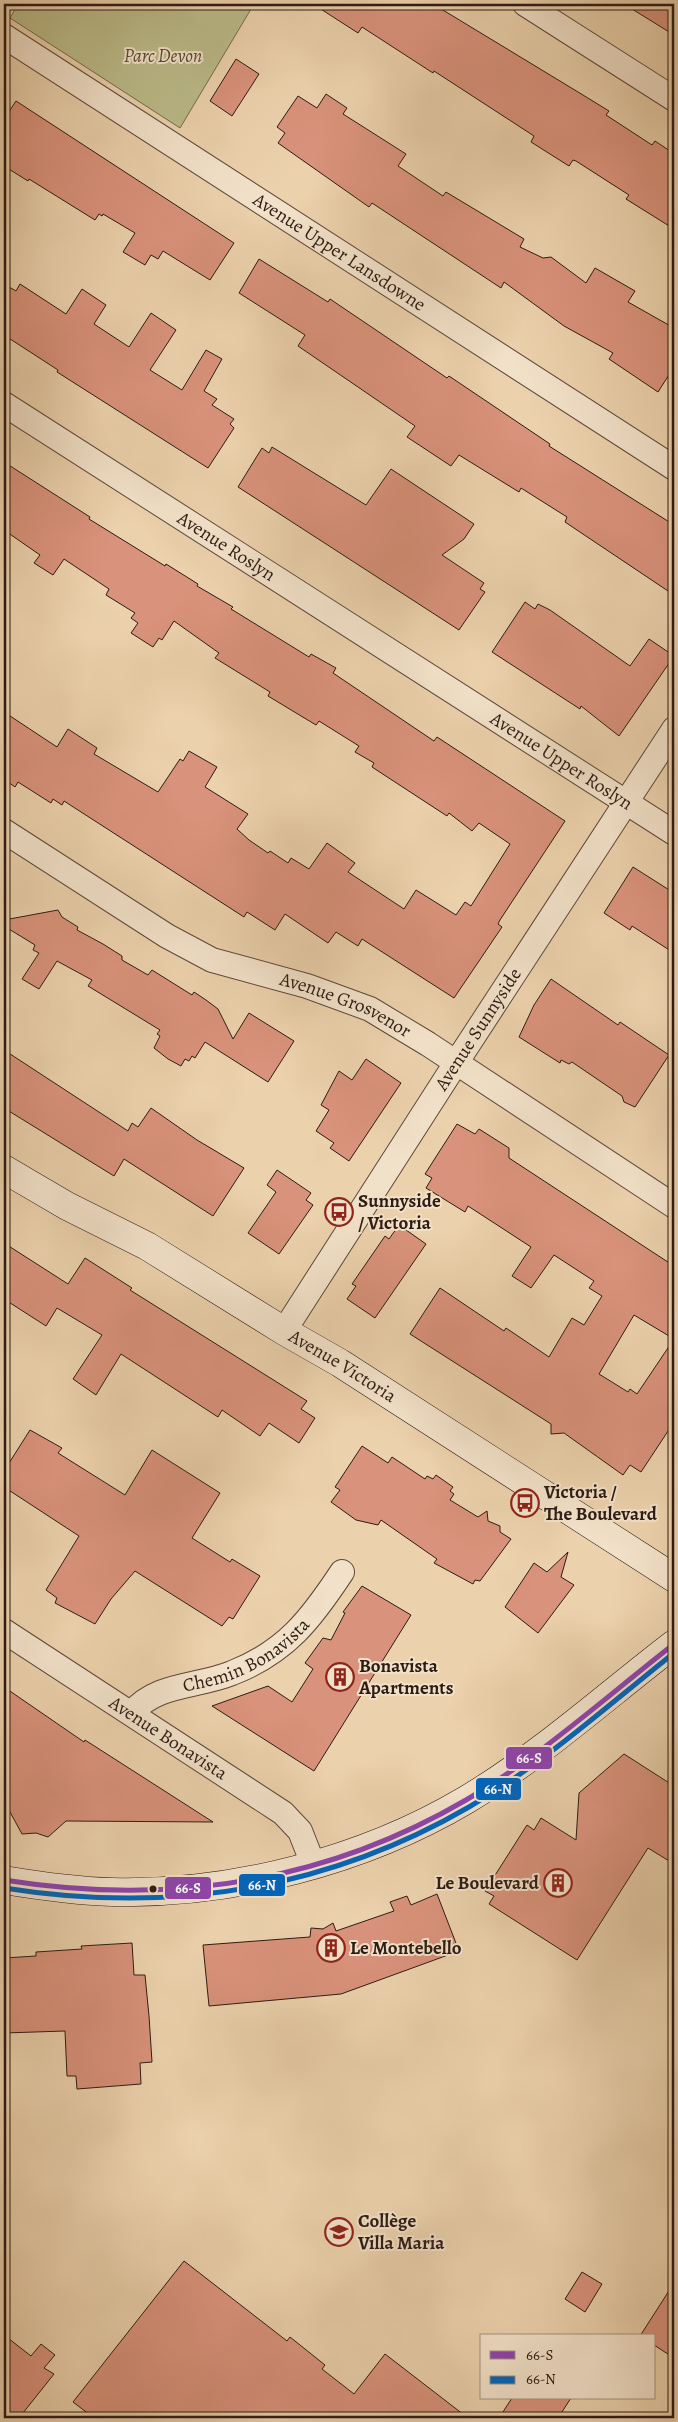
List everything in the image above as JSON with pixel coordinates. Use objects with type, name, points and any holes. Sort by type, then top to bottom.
[{"type":"street","points":[[525,4],[674,99]]},
{"type":"street","name":"Avenue Upper Lansdowne","points":[[4,36],[674,468]]},
{"type":"street","name":"Avenue Roslyn","points":[[4,404],[450,689]]},
{"type":"street","name":"Avenue Upper Roslyn","points":[[450,689],[674,833]]},
{"type":"street","name":"Avenue Sunnyside","points":[[284,1331],[674,729]]},
{"type":"street","name":"Avenue Grosvenor","points":[[4,831],[190,950],[212,960],[307,986],[370,1009],[674,1206]]},
{"type":"street","name":"Avenue Victoria","points":[[4,1169],[67,1206],[147,1246],[284,1331],[340,1363],[674,1578]]},
{"type":"street","name":"Chemin Bonavista","points":[[132,1713],[146,1698],[160,1692],[230,1674],[266,1656],[294,1636],[305,1624],[342,1572]]},
{"type":"street","name":"Avenue Bonavista","points":[[4,1631],[132,1713],[290,1819],[305,1838],[312,1864]]},
{"type":"street","points":[[4,1880],[80,1890],[159,1891],[262,1878],[356,1851],[388,1839],[451,1809],[512,1770],[674,1644]]},
{"type":"green space","name":"Parc Devon","points":[[18,4],[254,4],[180,128],[10,18]]},
{"type":"building","points":[[313,4],[433,4],[609,111],[606,115],[652,145],[655,141],[670,151],[668,155],[674,159],[674,229],[626,199],[629,195],[576,161],[573,160],[569,166],[531,142],[534,136],[434,71],[433,73],[362,27],[358,33]]},
{"type":"building","points":[[624,4],[674,4],[674,35]]},
{"type":"building","points":[[236,59],[259,74],[232,116],[210,101]]},
{"type":"building","points":[[326,94],[347,108],[343,114],[406,154],[398,166],[443,196],[446,192],[524,239],[520,247],[543,258],[551,257],[586,283],[595,268],[635,291],[628,302],[674,328],[674,367],[658,392],[609,359],[613,353],[564,326],[504,282],[501,288],[372,203],[369,207],[278,143],[285,133],[277,127],[298,96],[317,108]]},
{"type":"building","points":[[16,101],[234,243],[210,280],[163,251],[158,259],[151,255],[145,265],[123,252],[135,233],[103,214],[102,216],[99,214],[95,220],[29,179],[28,181],[4,166],[4,119]]},
{"type":"building","points":[[259,259],[328,302],[330,299],[447,378],[449,376],[550,444],[549,446],[674,525],[674,595],[565,522],[567,517],[521,488],[519,492],[459,455],[451,466],[407,437],[415,426],[298,346],[305,335],[239,293]]},
{"type":"building","points":[[4,284],[16,291],[20,284],[66,314],[82,289],[106,305],[94,324],[129,347],[151,313],[176,330],[150,370],[182,390],[206,350],[222,359],[204,391],[217,399],[212,405],[234,419],[230,424],[234,428],[208,468],[57,372],[58,370],[4,335]]},
{"type":"building","points":[[272,447],[366,505],[391,469],[474,524],[464,539],[442,555],[484,583],[480,589],[485,592],[459,630],[238,487],[262,448],[269,453]]},
{"type":"building","points":[[4,462],[90,517],[89,519],[198,584],[197,586],[233,607],[231,609],[309,657],[311,654],[336,668],[333,673],[434,741],[437,737],[565,821],[500,920],[498,924],[502,927],[454,998],[362,939],[358,946],[336,932],[328,943],[285,914],[275,930],[247,912],[244,917],[64,801],[62,805],[53,799],[51,803],[18,782],[15,787],[4,779],[4,712],[57,747],[68,729],[97,748],[94,754],[158,792],[180,759],[183,761],[189,751],[217,767],[205,787],[248,814],[237,829],[249,840],[268,853],[270,851],[288,863],[291,858],[309,869],[327,843],[355,863],[348,872],[404,909],[416,890],[456,915],[465,902],[471,906],[510,844],[479,823],[472,831],[449,813],[447,816],[372,767],[374,763],[355,752],[359,746],[319,721],[316,725],[268,696],[270,692],[215,658],[219,653],[174,621],[162,640],[159,638],[153,647],[131,633],[138,623],[131,618],[135,613],[106,595],[109,589],[64,559],[53,575],[34,563],[40,555],[4,530]]},
{"type":"building","points":[[525,602],[535,609],[538,604],[550,610],[630,666],[649,639],[674,656],[619,736],[581,706],[580,709],[492,652]]},
{"type":"building","points":[[633,867],[674,893],[674,953],[632,926],[630,930],[604,913]]},
{"type":"building","points":[[58,910],[62,917],[78,927],[77,930],[122,956],[122,960],[148,975],[152,970],[192,995],[194,992],[206,1000],[218,1009],[233,1039],[249,1013],[294,1041],[268,1082],[205,1042],[195,1058],[192,1056],[189,1061],[185,1059],[181,1066],[168,1059],[154,1048],[160,1036],[157,1034],[160,1030],[88,986],[92,980],[57,961],[39,989],[22,979],[39,953],[33,950],[35,945],[4,926],[4,920]]},
{"type":"building","points":[[551,979],[618,1025],[620,1022],[669,1055],[635,1107],[624,1102],[622,1096],[572,1062],[569,1064],[561,1060],[560,1063],[519,1037],[534,1005]]},
{"type":"building","points":[[4,1050],[128,1131],[132,1123],[138,1127],[151,1108],[197,1140],[244,1168],[213,1216],[124,1159],[114,1176],[4,1108]]},
{"type":"building","points":[[366,1059],[401,1083],[349,1161],[330,1148],[334,1143],[316,1131],[329,1110],[321,1105],[339,1071],[352,1080]]},
{"type":"building","points":[[457,1124],[475,1134],[479,1129],[509,1148],[509,1158],[674,1266],[674,1339],[674,1422],[641,1472],[630,1465],[623,1475],[564,1433],[551,1434],[551,1424],[410,1334],[440,1288],[504,1331],[506,1328],[549,1357],[572,1318],[584,1325],[602,1296],[589,1288],[594,1281],[554,1255],[531,1288],[512,1276],[531,1247],[468,1206],[465,1212],[426,1188],[432,1178],[425,1174]],"holes":[[[634,1315],[674,1339],[637,1394],[630,1389],[628,1392],[599,1374]]]},
{"type":"building","points":[[277,1170],[311,1193],[306,1200],[313,1205],[279,1254],[248,1233],[276,1192],[267,1185]]},
{"type":"building","points":[[399,1225],[426,1244],[375,1318],[347,1299],[356,1286],[352,1284],[385,1236],[389,1239]]},
{"type":"building","points":[[4,1243],[68,1284],[85,1258],[132,1288],[130,1290],[307,1401],[301,1409],[315,1418],[299,1443],[269,1423],[260,1436],[222,1410],[218,1417],[121,1354],[96,1395],[73,1379],[102,1335],[57,1308],[46,1326],[4,1299]]},
{"type":"building","points":[[30,1430],[62,1448],[58,1453],[125,1495],[152,1450],[220,1493],[192,1538],[230,1562],[232,1559],[260,1576],[233,1619],[229,1617],[222,1626],[135,1571],[111,1599],[95,1624],[55,1603],[57,1598],[46,1590],[79,1536],[4,1487],[4,1471]]},
{"type":"building","points":[[362,1446],[388,1463],[392,1457],[425,1479],[427,1476],[433,1479],[436,1475],[453,1487],[450,1491],[454,1494],[450,1500],[478,1517],[487,1511],[488,1521],[500,1526],[500,1532],[511,1539],[480,1581],[475,1580],[473,1584],[434,1563],[437,1559],[381,1520],[378,1525],[356,1520],[331,1502],[340,1490],[335,1487]]},
{"type":"building","points":[[568,1552],[561,1577],[574,1585],[538,1633],[505,1607],[534,1563],[547,1572]]},
{"type":"building","name":"Bonavista Apartments","points":[[362,1586],[411,1615],[314,1771],[212,1706],[268,1686],[292,1702],[313,1669],[305,1663],[323,1638],[331,1640],[345,1613],[343,1612]]},
{"type":"building","points":[[4,1687],[84,1742],[85,1740],[213,1822],[66,1821],[48,1837],[36,1833],[22,1834],[10,1812],[4,1811]]},
{"type":"building","points":[[624,1754],[674,1786],[674,1864],[648,1848],[577,1960],[489,1904],[494,1896],[485,1891],[527,1825],[534,1830],[541,1818],[576,1840],[579,1793]]},
{"type":"building","name":"Le Montebello","points":[[437,1894],[459,1951],[341,1994],[209,2006],[203,1945],[310,1937],[311,1928],[323,1929],[333,1923],[336,1931],[394,1911],[390,1902],[407,1896],[411,1905]]},
{"type":"building","points":[[132,1943],[134,1975],[145,1975],[152,2062],[140,2063],[141,2084],[77,2089],[76,2076],[67,2076],[65,2031],[4,2033],[4,1958],[36,1956],[36,1952],[82,1949],[81,1946]]},
{"type":"building","points":[[184,2261],[287,2341],[290,2337],[325,2365],[322,2369],[354,2394],[385,2354],[468,2418],[94,2418],[73,2402]]},
{"type":"building","points":[[582,2272],[602,2284],[585,2312],[565,2299]]},
{"type":"building","points":[[674,2283],[674,2358],[656,2346],[656,2334],[641,2334]]},
{"type":"building","points":[[4,2335],[31,2356],[41,2344],[55,2355],[44,2368],[54,2374],[19,2418],[4,2418]]},
{"type":"building","points":[[511,2400],[570,2400],[558,2418],[499,2418]]},
{"type":"transit line","name":"66-S","points":[[4,1880],[65,1887],[125,1890],[184,1888],[242,1881],[300,1869],[356,1852],[411,1829],[494,1783],[573,1725],[674,1644]]},
{"type":"transit line","name":"66-N","points":[[4,1888],[65,1895],[125,1898],[185,1896],[244,1889],[301,1876],[358,1859],[414,1836],[469,1807],[496,1790],[574,1734],[674,1653]]},
{"type":"place","name":"Sunnyside / Victoria","points":[[339,1212]]},
{"type":"place","name":"Victoria / The Boulevard","points":[[525,1503]]},
{"type":"place","name":"Bonavista Apartments","points":[[340,1677]]},
{"type":"place","name":"Le Boulevard","points":[[558,1883]]},
{"type":"place","name":"Le Montebello","points":[[331,1948]]},
{"type":"place","name":"Collège Villa Maria","points":[[339,2232]]}]
